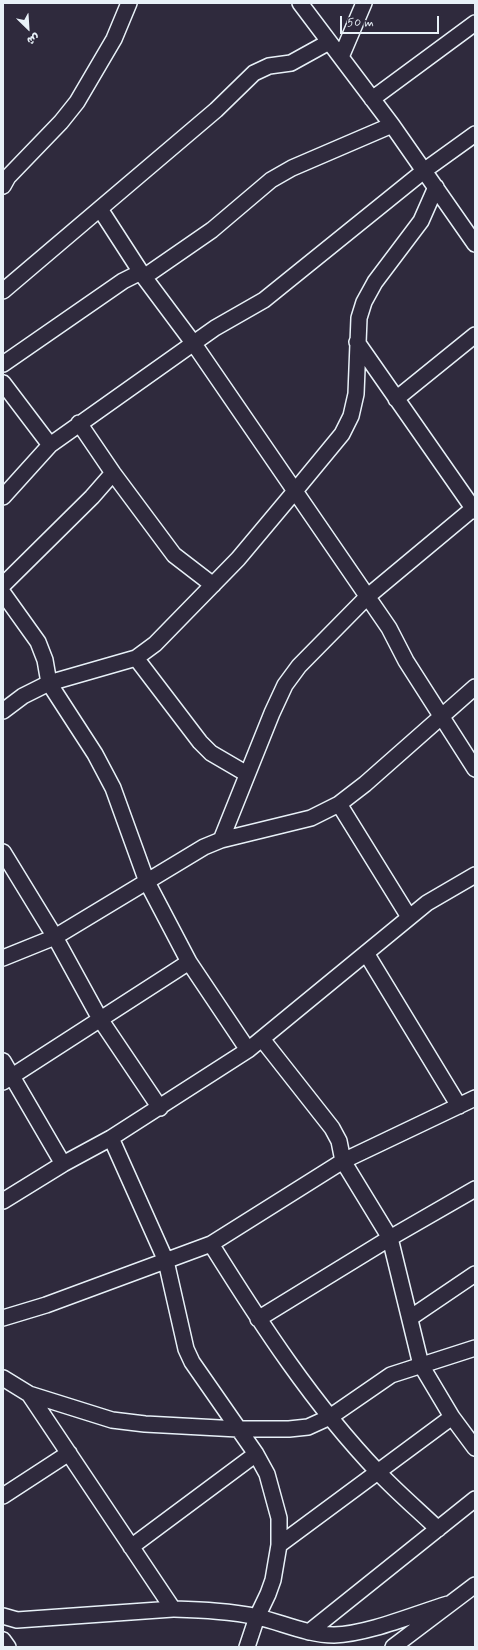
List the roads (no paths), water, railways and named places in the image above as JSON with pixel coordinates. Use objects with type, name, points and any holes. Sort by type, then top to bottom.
[{"type":"street","points":[[3,186],[8,177],[77,102],[114,39],[129,3]]},
{"type":"street","points":[[300,3],[425,170],[475,244]]},
{"type":"street","points":[[341,57],[364,3]]},
{"type":"street","points":[[372,99],[475,23]]},
{"type":"street","points":[[3,291],[216,110],[254,73],[269,66],[292,63],[329,42]]},
{"type":"street","points":[[3,364],[123,281],[143,275],[212,230],[272,180],[292,168],[392,125]]},
{"type":"street","points":[[3,497],[50,445],[215,328],[264,300],[425,170],[475,134]]},
{"type":"street","points":[[3,711],[23,696],[49,683],[136,658],[155,644],[238,559],[295,491],[342,434],[350,416],[356,394],[358,318],[364,302],[375,282],[421,221],[436,186]]},
{"type":"street","points":[[100,209],[143,275],[194,344],[368,598],[388,628],[406,661],[475,769]]},
{"type":"street","points":[[396,399],[475,335]]},
{"type":"street","points":[[221,840],[285,685],[299,666],[368,598],[474,509],[357,342]]},
{"type":"street","points":[[4,387],[50,445]]},
{"type":"street","points":[[79,423],[113,473],[174,555],[213,585]]},
{"type":"street","points":[[3,585],[92,498],[113,473]]},
{"type":"street","points":[[3,593],[38,642],[45,660],[49,683],[95,754],[113,788],[146,882],[189,962],[248,1050]]},
{"type":"street","points":[[136,658],[200,742],[211,753],[247,774]]},
{"type":"street","points":[[3,958],[55,937],[146,882],[172,864],[221,840],[311,818],[339,804],[365,784],[475,687]]},
{"type":"street","points":[[339,804],[410,917]]},
{"type":"street","points":[[3,852],[55,937],[100,1019],[160,1108]]},
{"type":"street","points":[[3,1201],[64,1164],[112,1138],[248,1050],[427,903],[475,875]]},
{"type":"street","points":[[366,953],[459,1106]]},
{"type":"street","points":[[7,1079],[189,962]]},
{"type":"street","points":[[262,1039],[332,1128],[339,1141],[343,1161],[390,1238],[421,1365],[452,1417],[475,1448]]},
{"type":"street","points":[[3,1061],[7,1079],[64,1164]]},
{"type":"street","points":[[3,1318],[46,1305],[211,1244],[343,1161],[475,1098]]},
{"type":"street","points":[[112,1138],[166,1261],[186,1349],[192,1362],[256,1454],[267,1474],[276,1500],[279,1518],[279,1545],[273,1580],[257,1617],[247,1647]]},
{"type":"street","points":[[258,1319],[390,1238],[475,1189]]},
{"type":"street","points":[[211,1244],[258,1319],[330,1417],[378,1472],[438,1529]]},
{"type":"street","points":[[410,1318],[475,1274]]},
{"type":"street","points":[[3,1378],[29,1394],[112,1420],[145,1424],[238,1429],[289,1429],[308,1427],[330,1417],[391,1375],[475,1348]]},
{"type":"street","points":[[29,1394],[173,1609]]},
{"type":"street","points":[[279,1545],[452,1417]]},
{"type":"street","points":[[3,1496],[69,1453]]},
{"type":"street","points":[[131,1546],[256,1454]]},
{"type":"street","points":[[309,1632],[475,1499]]},
{"type":"street","points":[[393,1647],[475,1585]]},
{"type":"street","points":[[3,1616],[18,1620],[173,1609],[257,1617],[309,1632],[334,1635],[359,1632],[448,1604]]},
{"type":"street","points":[[3,1640],[8,1647]]}]
